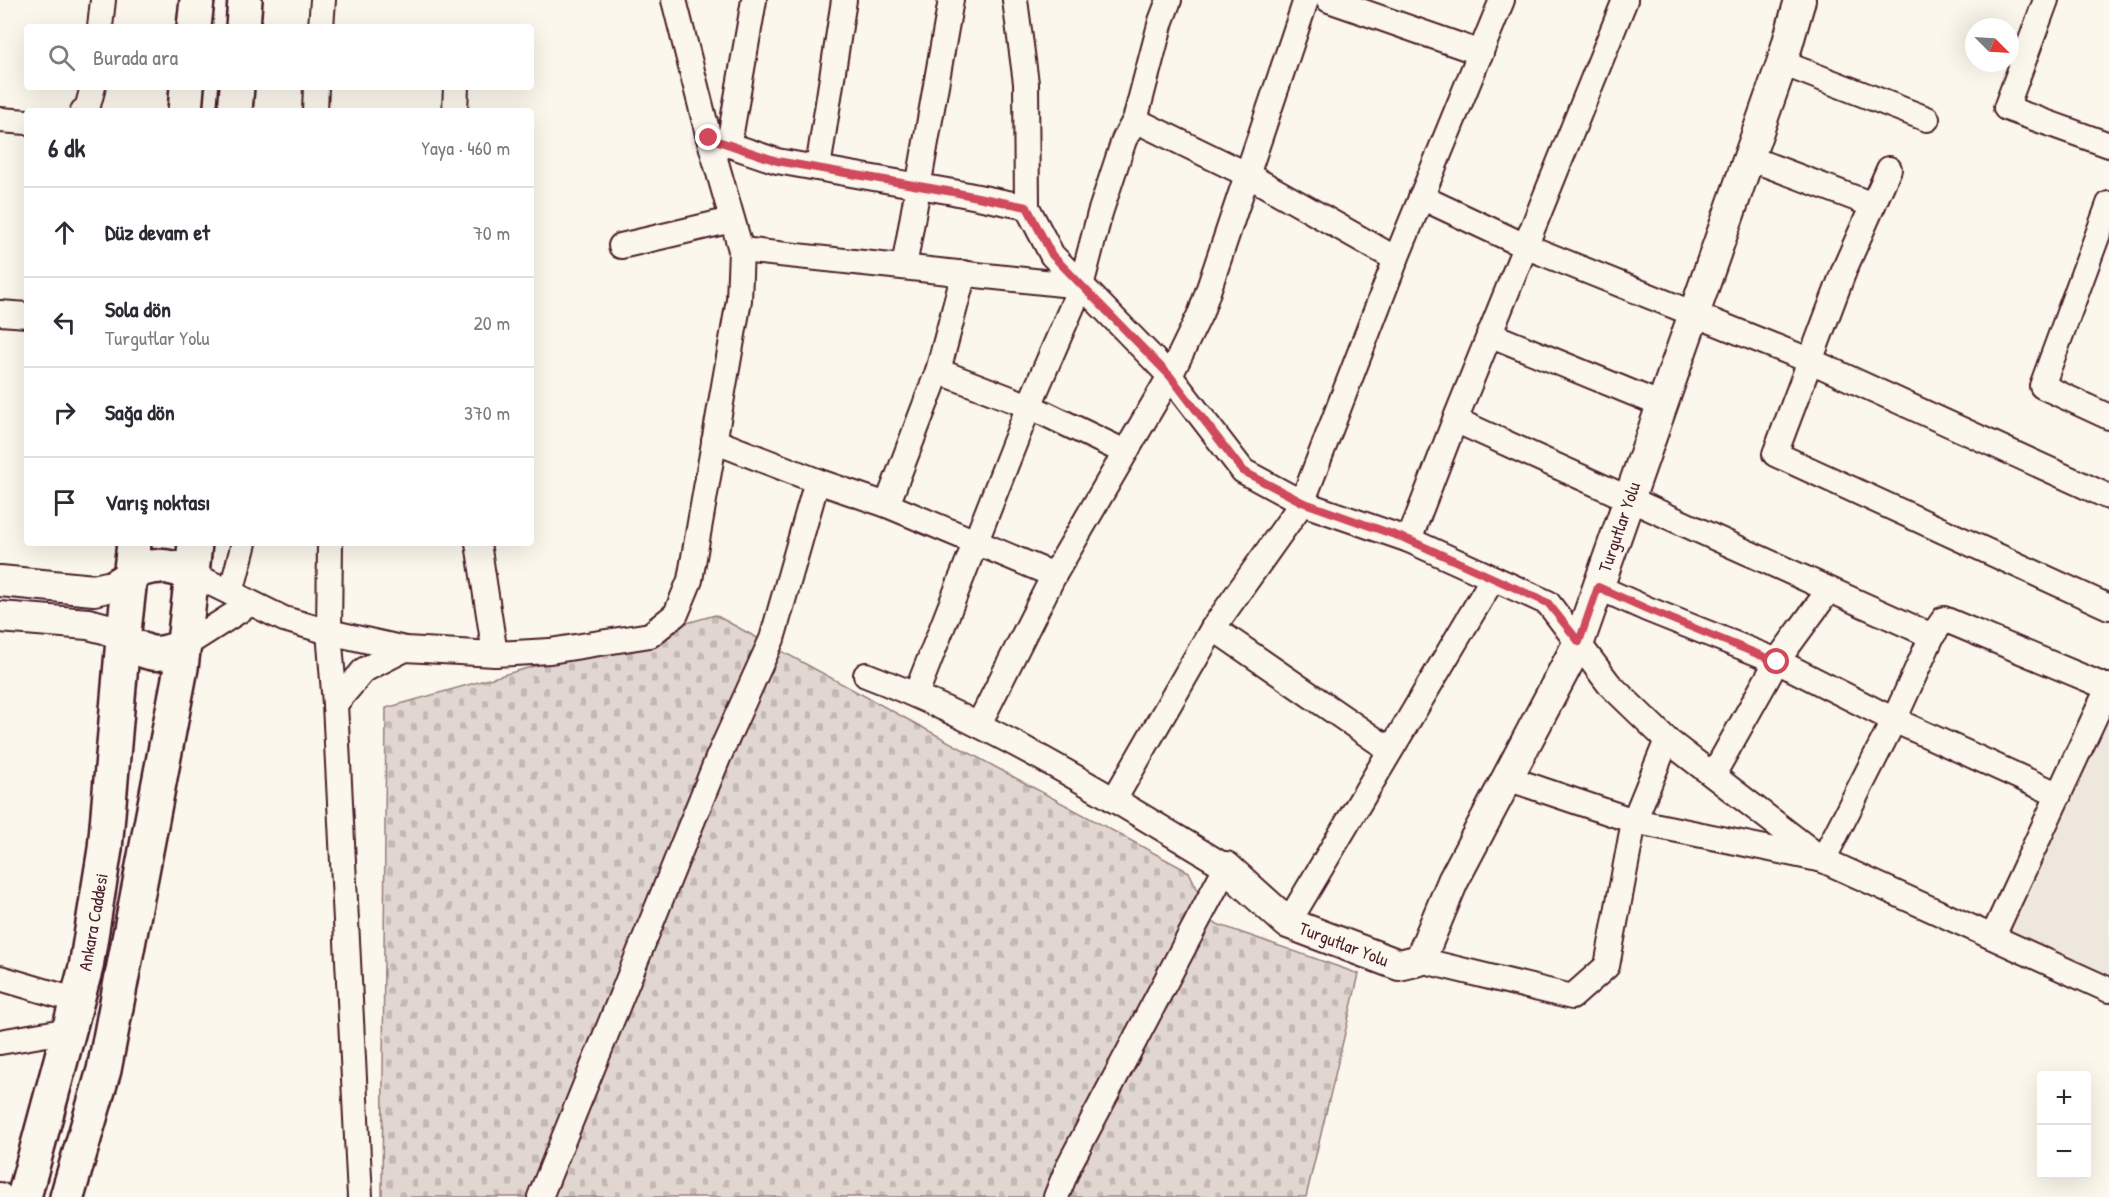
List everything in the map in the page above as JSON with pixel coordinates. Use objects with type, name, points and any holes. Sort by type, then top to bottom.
[{"type":"highway","points":[[194,24],[196,0]]},
{"type":"highway","points":[[243,24],[246,0]]},
{"type":"highway","points":[[185,108],[187,90]]},
{"type":"highway","points":[[235,108],[237,90]]},
{"type":"highway","name":"Ankara Caddesi","points":[[24,1197],[86,967],[105,849],[134,546]]},
{"type":"highway","points":[[130,575],[144,567],[194,559]]},
{"type":"highway","name":"Ankara Caddesi","points":[[67,1197],[104,1070],[184,646],[194,559]]},
{"type":"highway","points":[[123,640],[152,654],[165,654],[184,646]]},
{"type":"main road","name":"Turgutlar Yolu","points":[[1226,867],[1288,923],[1399,965],[1420,960],[1453,881],[1579,642],[1782,63],[1800,0]]},
{"type":"main road","points":[[0,581],[94,590],[112,586],[130,575]]},
{"type":"main road","points":[[0,617],[88,624],[108,629],[123,640]]},
{"type":"street","points":[[100,24],[103,0]]},
{"type":"street","points":[[321,24],[323,0]]},
{"type":"street","points":[[194,559],[241,598],[284,619],[405,649],[495,654],[550,651],[650,635],[676,614],[690,580],[739,300],[741,249],[732,220],[719,141],[674,0]]},
{"type":"street","points":[[719,141],[754,0]]},
{"type":"street","points":[[818,168],[844,0]]},
{"type":"street","points":[[904,267],[951,0]]},
{"type":"street","points":[[1015,0],[1026,83],[1027,207],[1052,255],[1170,376],[1243,471],[1302,502],[1409,540],[1548,603],[1609,684],[1667,740],[1823,860]]},
{"type":"street","points":[[916,694],[1029,406],[1081,286],[1100,213],[1124,140],[1135,120],[1161,21],[1169,0]]},
{"type":"street","points":[[979,724],[1054,575],[1170,376],[1201,312],[1306,0]]},
{"type":"street","points":[[1329,0],[1481,53]]},
{"type":"street","points":[[1114,800],[1214,628],[1302,502],[1396,259],[1502,0]]},
{"type":"street","points":[[1409,540],[1489,334],[1625,0]]},
{"type":"street","points":[[2046,0],[2006,108],[2109,145]]},
{"type":"street","points":[[1782,63],[1927,119]]},
{"type":"street","points":[[87,108],[92,90]]},
{"type":"street","points":[[315,108],[316,90]]},
{"type":"street","points":[[456,90],[456,108]]},
{"type":"street","points":[[0,120],[24,122]]},
{"type":"street","points":[[1135,120],[1246,174],[1396,259]]},
{"type":"street","points":[[719,141],[777,161],[1027,207]]},
{"type":"street","points":[[1749,158],[1873,205]]},
{"type":"street","points":[[1889,169],[1845,267],[1775,454],[2109,608]]},
{"type":"street","points":[[1421,197],[1525,246],[1811,361],[2109,497]]},
{"type":"street","points":[[2109,204],[2042,386],[2109,417]]},
{"type":"street","points":[[621,246],[732,220]]},
{"type":"street","points":[[741,249],[1081,286]]},
{"type":"street","points":[[887,505],[938,371],[964,273]]},
{"type":"street","points":[[0,313],[24,315]]},
{"type":"street","points":[[1489,334],[1662,405]]},
{"type":"street","points":[[938,371],[1029,406],[1125,452]]},
{"type":"street","points":[[1455,420],[1932,636]]},
{"type":"street","points":[[714,441],[887,505],[1054,575]]},
{"type":"street","points":[[540,1197],[718,758],[771,639],[817,481]]},
{"type":"street","points":[[184,646],[241,598],[244,546]]},
{"type":"street","points":[[330,546],[329,632],[335,704],[360,1197]]},
{"type":"street","points":[[478,546],[495,654]]},
{"type":"street","points":[[1288,923],[1493,578]]},
{"type":"street","points":[[1598,587],[1777,662],[1894,720],[2059,795]]},
{"type":"street","points":[[1713,775],[1777,662],[1829,590]]},
{"type":"street","points":[[1823,860],[1894,720],[1932,636],[1944,619],[2109,687],[1993,936]]},
{"type":"street","points":[[1214,628],[1390,750]]},
{"type":"street","points":[[335,704],[364,670],[405,649]]},
{"type":"street","points":[[866,675],[916,694],[979,724],[1114,800],[1226,867],[1069,1165],[1056,1197]]},
{"type":"street","points":[[1420,960],[1572,997],[1607,966],[1634,821],[1667,740]]},
{"type":"street","points":[[1507,778],[1634,821],[1823,860],[2109,990]]},
{"type":"street","points":[[0,978],[74,1016]]},
{"type":"street","points":[[0,1042],[74,1016]]},
{"type":"shaded area","points":[[2109,705],[2109,975],[2006,928]]},
{"type":"green space","points":[[715,615],[1189,872],[1214,923],[1359,974],[1306,1197],[382,1197],[386,708]]},
{"type":"route","points":[[709,138],[777,161],[1027,207],[1052,255],[1170,376],[1243,471],[1302,502],[1409,540],[1548,603],[1579,642],[1598,587],[1777,662]]}]
